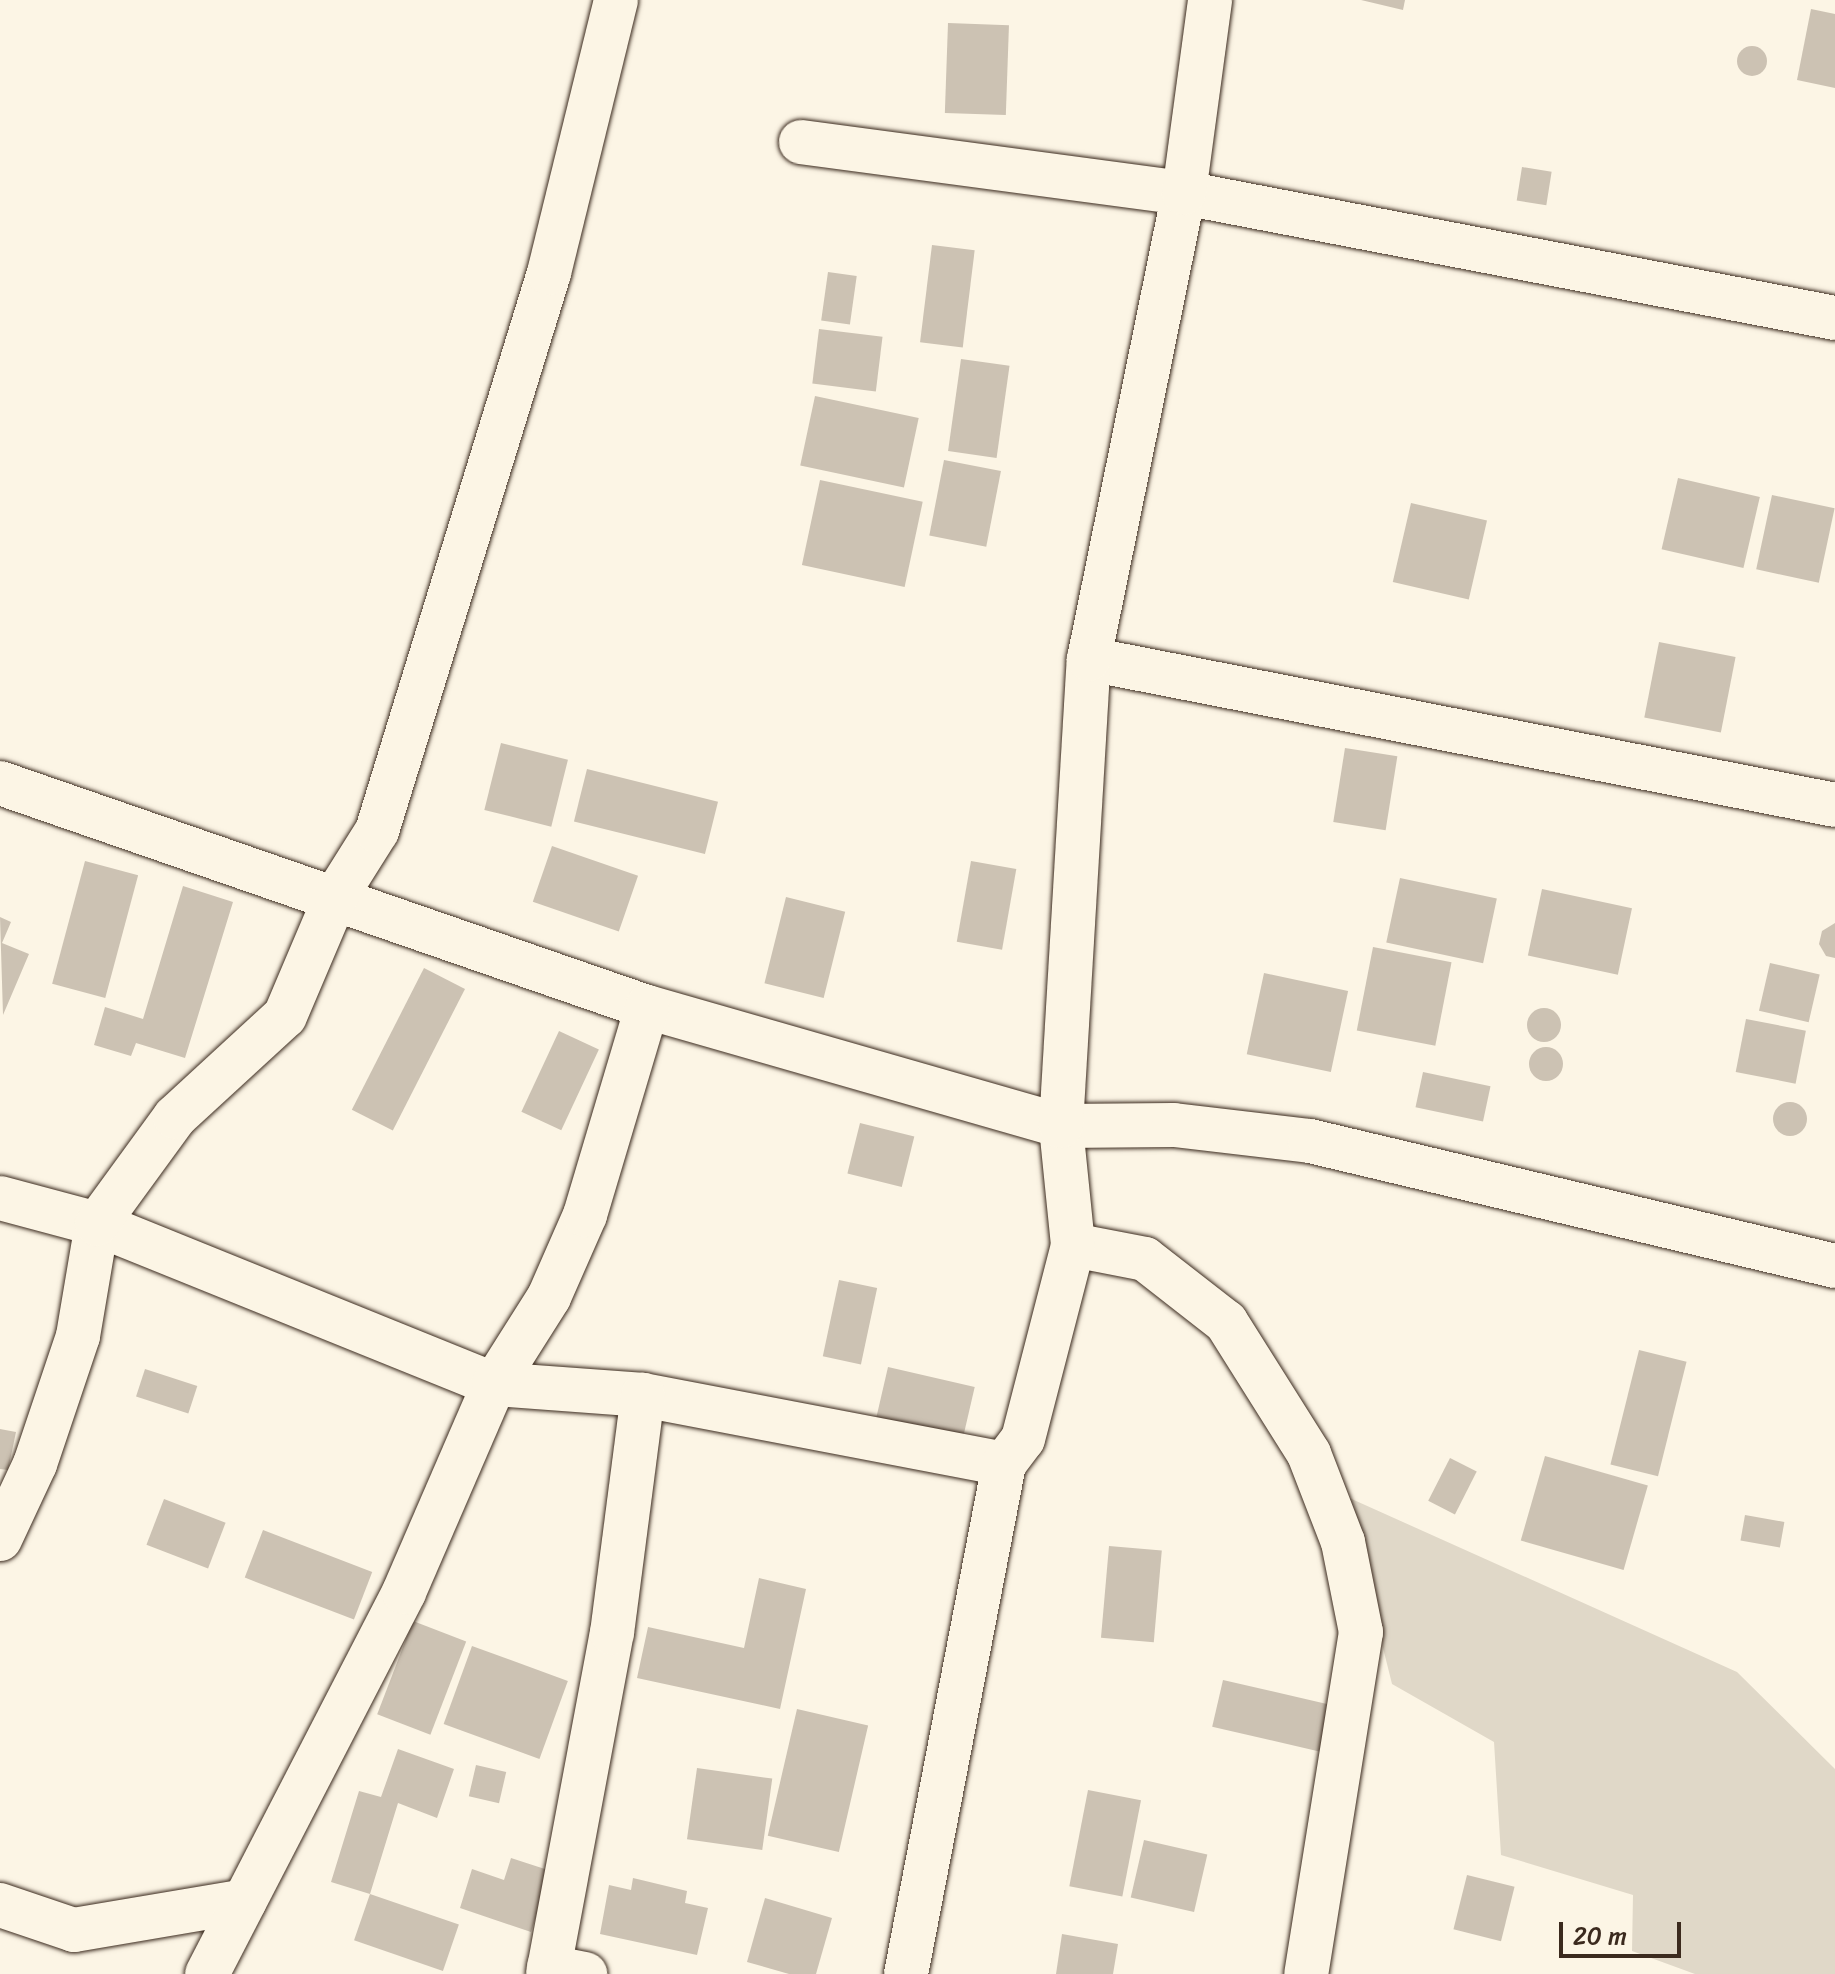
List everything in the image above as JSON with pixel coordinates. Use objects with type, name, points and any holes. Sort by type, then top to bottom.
[{"type":"street","points":[[0,1539],[35,1464],[78,1336],[97,1224],[175,1117],[285,1016],[336,896],[377,831],[549,273],[616,0]]},
{"type":"street","points":[[906,1974],[1004,1464],[1023,1439],[1073,1245],[1061,1126],[1089,659],[1184,193],[1210,0]]},
{"type":"street","points":[[801,142],[1184,193],[1835,318]]},
{"type":"street","points":[[1089,659],[1835,805]]},
{"type":"street","points":[[0,783],[336,896],[647,1007],[1061,1126],[1174,1125],[1310,1141],[1835,1266]]},
{"type":"street","points":[[207,1974],[404,1592],[494,1384],[549,1297],[585,1215],[647,1007]]},
{"type":"street","points":[[0,1198],[97,1224],[494,1384],[643,1395],[1004,1464]]},
{"type":"street","points":[[1073,1245],[1145,1259],[1226,1322],[1309,1454],[1343,1542],[1361,1632],[1306,1974]]},
{"type":"street","points":[[560,1972],[612,1633],[643,1395]]},
{"type":"street","points":[[0,1905],[74,1930],[245,1901]]},
{"type":"shaded area","points":[[1345,1496],[1737,1672],[1835,1769],[1835,1974],[1695,1974],[1632,1951],[1633,1895],[1501,1855],[1494,1742],[1392,1684]]},
{"type":"building","points":[[1361,0],[1405,0],[1403,10]]},
{"type":"building","points":[[1811,9],[1835,14],[1835,88],[1797,80]]},
{"type":"building","points":[[948,23],[1009,25],[1006,115],[945,113]]},
{"type":"building","points":[[1752,46],[1763,50],[1767,61],[1763,72],[1752,76],[1741,72],[1737,61],[1741,50]]},
{"type":"building","points":[[1522,167],[1552,172],[1546,205],[1517,201]]},
{"type":"building","points":[[932,245],[975,250],[963,348],[920,342]]},
{"type":"building","points":[[828,272],[857,276],[850,325],[821,321]]},
{"type":"building","points":[[819,329],[883,337],[876,391],[812,384]]},
{"type":"building","points":[[961,359],[1010,366],[997,458],[948,451]]},
{"type":"building","points":[[815,396],[919,418],[904,487],[800,465]]},
{"type":"building","points":[[944,460],[1001,471],[986,547],[929,536]]},
{"type":"building","points":[[1678,478],[1760,497],[1743,568],[1662,549]]},
{"type":"building","points":[[820,480],[923,502],[905,587],[802,565]]},
{"type":"building","points":[[1772,495],[1835,508],[1819,583],[1756,569]]},
{"type":"building","points":[[1411,503],[1487,521],[1469,599],[1393,582]]},
{"type":"building","points":[[1659,642],[1736,657],[1721,732],[1644,718]]},
{"type":"building","points":[[501,743],[568,760],[551,827],[484,810]]},
{"type":"building","points":[[1345,748],[1397,756],[1386,830],[1333,822]]},
{"type":"building","points":[[587,769],[718,802],[705,854],[574,821]]},
{"type":"building","points":[[552,846],[638,876],[619,931],[533,902]]},
{"type":"building","points":[[85,861],[138,875],[105,998],[52,984]]},
{"type":"building","points":[[971,861],[1016,869],[1002,950],[957,942]]},
{"type":"building","points":[[1400,878],[1497,899],[1483,963],[1386,943]]},
{"type":"building","points":[[183,886],[233,902],[185,1058],[136,1043],[131,1056],[94,1045],[105,1007],[143,1019]]},
{"type":"building","points":[[1542,889],[1632,908],[1618,975],[1528,956]]},
{"type":"building","points":[[786,897],[845,912],[824,998],[764,983]]},
{"type":"building","points":[[0,917],[11,922],[2,943],[29,954],[3,1015]]},
{"type":"building","points":[[1835,923],[1835,958],[1826,956],[1819,944],[1822,931]]},
{"type":"building","points":[[1373,947],[1452,962],[1435,1046],[1357,1030]]},
{"type":"building","points":[[1770,963],[1820,974],[1809,1022],[1759,1011]]},
{"type":"building","points":[[424,968],[465,989],[393,1131],[352,1110]]},
{"type":"building","points":[[1264,973],[1348,991],[1331,1072],[1247,1054]]},
{"type":"building","points":[[1544,1008],[1556,1013],[1561,1025],[1556,1037],[1544,1042],[1532,1037],[1527,1025],[1532,1013]]},
{"type":"building","points":[[1746,1019],[1806,1031],[1796,1084],[1736,1072]]},
{"type":"building","points":[[559,1031],[599,1050],[561,1130],[521,1112]]},
{"type":"building","points":[[1546,1047],[1558,1052],[1563,1064],[1558,1076],[1546,1081],[1534,1076],[1529,1064],[1534,1052]]},
{"type":"building","points":[[1423,1072],[1490,1086],[1483,1122],[1416,1107]]},
{"type":"building","points":[[1790,1102],[1802,1107],[1807,1119],[1802,1131],[1790,1136],[1778,1131],[1773,1119],[1778,1107]]},
{"type":"building","points":[[860,1123],[914,1137],[902,1187],[847,1173]]},
{"type":"building","points":[[839,1280],[877,1288],[861,1364],[823,1356]]},
{"type":"building","points":[[1639,1350],[1687,1362],[1658,1476],[1610,1464]]},
{"type":"building","points":[[888,1367],[975,1387],[962,1441],[876,1421]]},
{"type":"building","points":[[145,1369],[197,1386],[188,1414],[136,1397]]},
{"type":"building","points":[[0,1429],[16,1432],[8,1470],[0,1469]]},
{"type":"building","points":[[1545,1456],[1648,1485],[1624,1570],[1521,1541]]},
{"type":"building","points":[[1450,1458],[1477,1472],[1455,1514],[1428,1501]]},
{"type":"building","points":[[164,1499],[226,1523],[208,1568],[146,1545]]},
{"type":"building","points":[[1745,1515],[1784,1522],[1780,1548],[1740,1541]]},
{"type":"building","points":[[263,1530],[372,1572],[354,1620],[245,1578]]},
{"type":"building","points":[[1109,1546],[1162,1551],[1154,1642],[1101,1638]]},
{"type":"building","points":[[759,1578],[806,1589],[780,1709],[637,1678],[648,1627],[744,1648]]},
{"type":"building","points":[[413,1621],[466,1641],[430,1735],[377,1714]]},
{"type":"building","points":[[472,1646],[568,1681],[539,1759],[444,1724]]},
{"type":"building","points":[[1223,1680],[1331,1705],[1320,1752],[1212,1727]]},
{"type":"building","points":[[797,1709],[868,1725],[839,1852],[768,1836]]},
{"type":"building","points":[[398,1749],[454,1769],[437,1818],[398,1803],[370,1894],[331,1882],[359,1791],[381,1797]]},
{"type":"building","points":[[476,1765],[506,1772],[499,1803],[469,1796]]},
{"type":"building","points":[[697,1768],[772,1779],[762,1850],[687,1839]]},
{"type":"building","points":[[1088,1790],[1141,1800],[1122,1897],[1069,1886]]},
{"type":"building","points":[[1144,1840],[1207,1855],[1194,1912],[1131,1897]]},
{"type":"building","points":[[511,1858],[551,1871],[531,1932],[460,1908],[472,1869],[504,1880]]},
{"type":"building","points":[[1467,1875],[1515,1887],[1501,1941],[1453,1929]]},
{"type":"building","points":[[633,1878],[687,1891],[685,1903],[708,1908],[697,1955],[600,1934],[609,1885],[631,1890]]},
{"type":"building","points":[[370,1894],[459,1925],[443,1971],[354,1940]]},
{"type":"building","points":[[765,1898],[832,1918],[816,1974],[789,1974],[747,1962]]},
{"type":"building","points":[[1062,1934],[1118,1944],[1113,1974],[1056,1974]]}]
